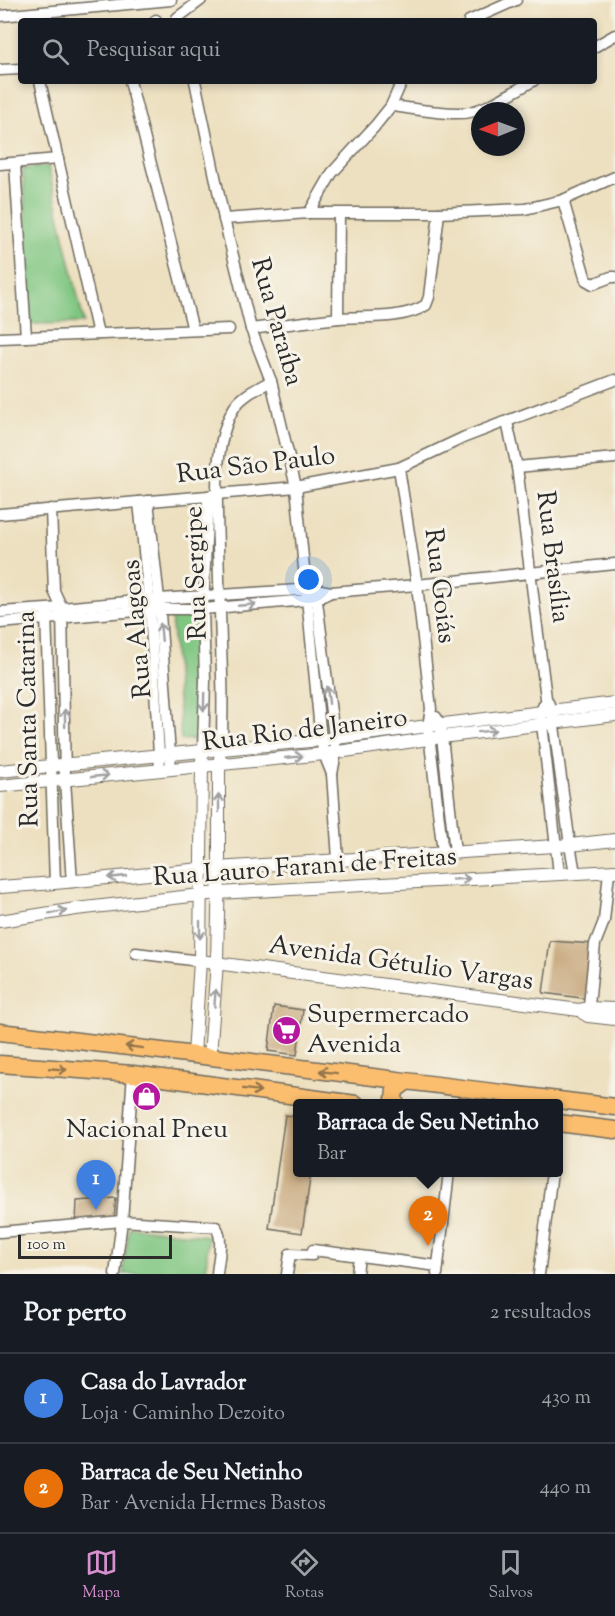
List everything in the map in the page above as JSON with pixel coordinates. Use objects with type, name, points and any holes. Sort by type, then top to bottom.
[{"type":"main road","points":[[0,1032],[548,1099]]},
{"type":"main road","points":[[0,1064],[133,1074],[324,1099]]},
{"type":"main road","points":[[357,1076],[364,1084],[364,1092],[358,1099]]},
{"type":"main road","points":[[395,1099],[395,1090],[406,1082]]},
{"type":"main road","points":[[563,1101],[615,1107]]},
{"type":"main road","points":[[563,1124],[615,1130]]},
{"type":"street","points":[[0,16],[171,0],[178,18]]},
{"type":"street","points":[[179,18],[201,0]]},
{"type":"street","points":[[476,18],[516,0]]},
{"type":"street","points":[[597,45],[615,35]]},
{"type":"street","points":[[0,70],[18,69]]},
{"type":"street","points":[[41,84],[98,334]]},
{"type":"street","points":[[131,84],[193,330]]},
{"type":"street","name":"Rua Paraíba","points":[[196,84],[224,219],[251,329],[271,381],[296,487],[306,578],[311,595]]},
{"type":"street","points":[[309,213],[332,173],[391,106],[401,84]]},
{"type":"street","points":[[391,106],[468,112],[490,104],[527,84]]},
{"type":"street","points":[[0,164],[58,159]]},
{"type":"street","points":[[15,164],[26,337]]},
{"type":"street","points":[[224,219],[309,213],[439,213],[525,209],[562,200],[615,177]]},
{"type":"street","points":[[562,200],[586,280],[593,284],[615,277]]},
{"type":"street","points":[[251,329],[338,318],[405,314],[418,310],[426,305],[429,297],[439,213]]},
{"type":"street","points":[[338,318],[339,214]]},
{"type":"street","points":[[0,338],[229,329]]},
{"type":"street","name":"Rua São Paulo","points":[[0,514],[296,487],[399,468],[465,437],[615,380]]},
{"type":"street","name":"Rua Sergipe","points":[[203,751],[205,680],[203,596],[212,495],[226,426],[235,406],[246,395],[271,381]]},
{"type":"street","name":"Rua Brasília","points":[[507,422],[518,467],[546,698],[559,874]]},
{"type":"street","points":[[518,467],[615,458]]},
{"type":"street","name":"Rua Goiás","points":[[399,468],[417,585],[449,852]]},
{"type":"street","name":"Rua Sergipe","points":[[212,495],[223,679],[222,748]]},
{"type":"street","name":"Rua Alagoas","points":[[144,501],[166,769]]},
{"type":"street","name":"Rua Santa Catarina","points":[[51,509],[54,591],[62,613],[65,764],[72,882]]},
{"type":"street","points":[[154,604],[203,609],[219,608],[331,592],[615,564]]},
{"type":"street","name":"Rua Santa Catarina","points":[[54,591],[46,614],[55,883]]},
{"type":"street","points":[[0,612],[62,613],[219,595],[311,595]]},
{"type":"street","points":[[311,595],[330,753],[338,859]]},
{"type":"street","points":[[0,623],[46,614]]},
{"type":"street","points":[[49,666],[64,666]]},
{"type":"street","points":[[205,680],[223,679]]},
{"type":"street","name":"Rua Rio de Janeiro","points":[[547,718],[615,703]]},
{"type":"street","name":"Rua Rio de Janeiro","points":[[0,771],[222,748],[435,731],[547,718],[615,715]]},
{"type":"street","name":"Rua Brasília","points":[[547,718],[575,873]]},
{"type":"street","name":"Rua Rio de Janeiro","points":[[0,786],[330,753],[435,731]]},
{"type":"street","points":[[202,1056],[217,962],[219,765],[222,748]]},
{"type":"street","points":[[202,1056],[200,895],[203,751]]},
{"type":"street","points":[[53,835],[69,834]]},
{"type":"street","name":"Rua Lauro Farani de Freitas","points":[[0,887],[201,869],[570,845],[615,840]]},
{"type":"street","points":[[585,1012],[596,944],[609,921],[612,872]]},
{"type":"street","name":"Rua Lauro Farani de Freitas","points":[[0,921],[76,909],[218,893],[612,872]]},
{"type":"street","points":[[136,953],[200,961]]},
{"type":"street","name":"Avenida Gétulio Vargas","points":[[200,961],[585,1012],[615,1019]]},
{"type":"street","name":"Avenida Gétulio Vargas","points":[[585,1012],[615,1009]]},
{"type":"street","points":[[115,1274],[122,1221],[133,1074]]},
{"type":"street","points":[[287,1274],[290,1254],[312,1255],[313,1250],[438,1270],[449,1177]]},
{"type":"street","points":[[539,1274],[551,1177]]},
{"type":"street","points":[[0,1233],[122,1221],[216,1227],[220,1239],[217,1274]]},
{"type":"street","points":[[357,1274],[359,1256]]},
{"type":"green space","points":[[48,166],[84,323],[31,324],[23,169]]},
{"type":"green space","points":[[197,611],[200,739],[181,740],[171,612]]},
{"type":"green space","points":[[129,1227],[208,1236],[206,1274],[123,1274]]},
{"type":"building","points":[[550,941],[595,944],[589,999],[543,993]]},
{"type":"building","name":"Supermercado Avenida","points":[[274,1006],[303,1010],[297,1055],[268,1051]]},
{"type":"building","name":"Nacional Pneu","points":[[138,1089],[156,1089],[155,1102],[138,1103]]},
{"type":"building","points":[[285,1115],[293,1116],[293,1177],[310,1177],[302,1233],[269,1228]]},
{"type":"building","points":[[116,1198],[114,1219],[76,1222],[77,1201]]},
{"type":"place","name":"Supermercado Avenida","points":[[286,1030]]},
{"type":"place","name":"Nacional Pneu","points":[[147,1096]]},
{"type":"place","name":"Casa do Lavrador","points":[[96,1210]]},
{"type":"place","name":"Barraca de Seu Netinho","points":[[428,1246]]}]
